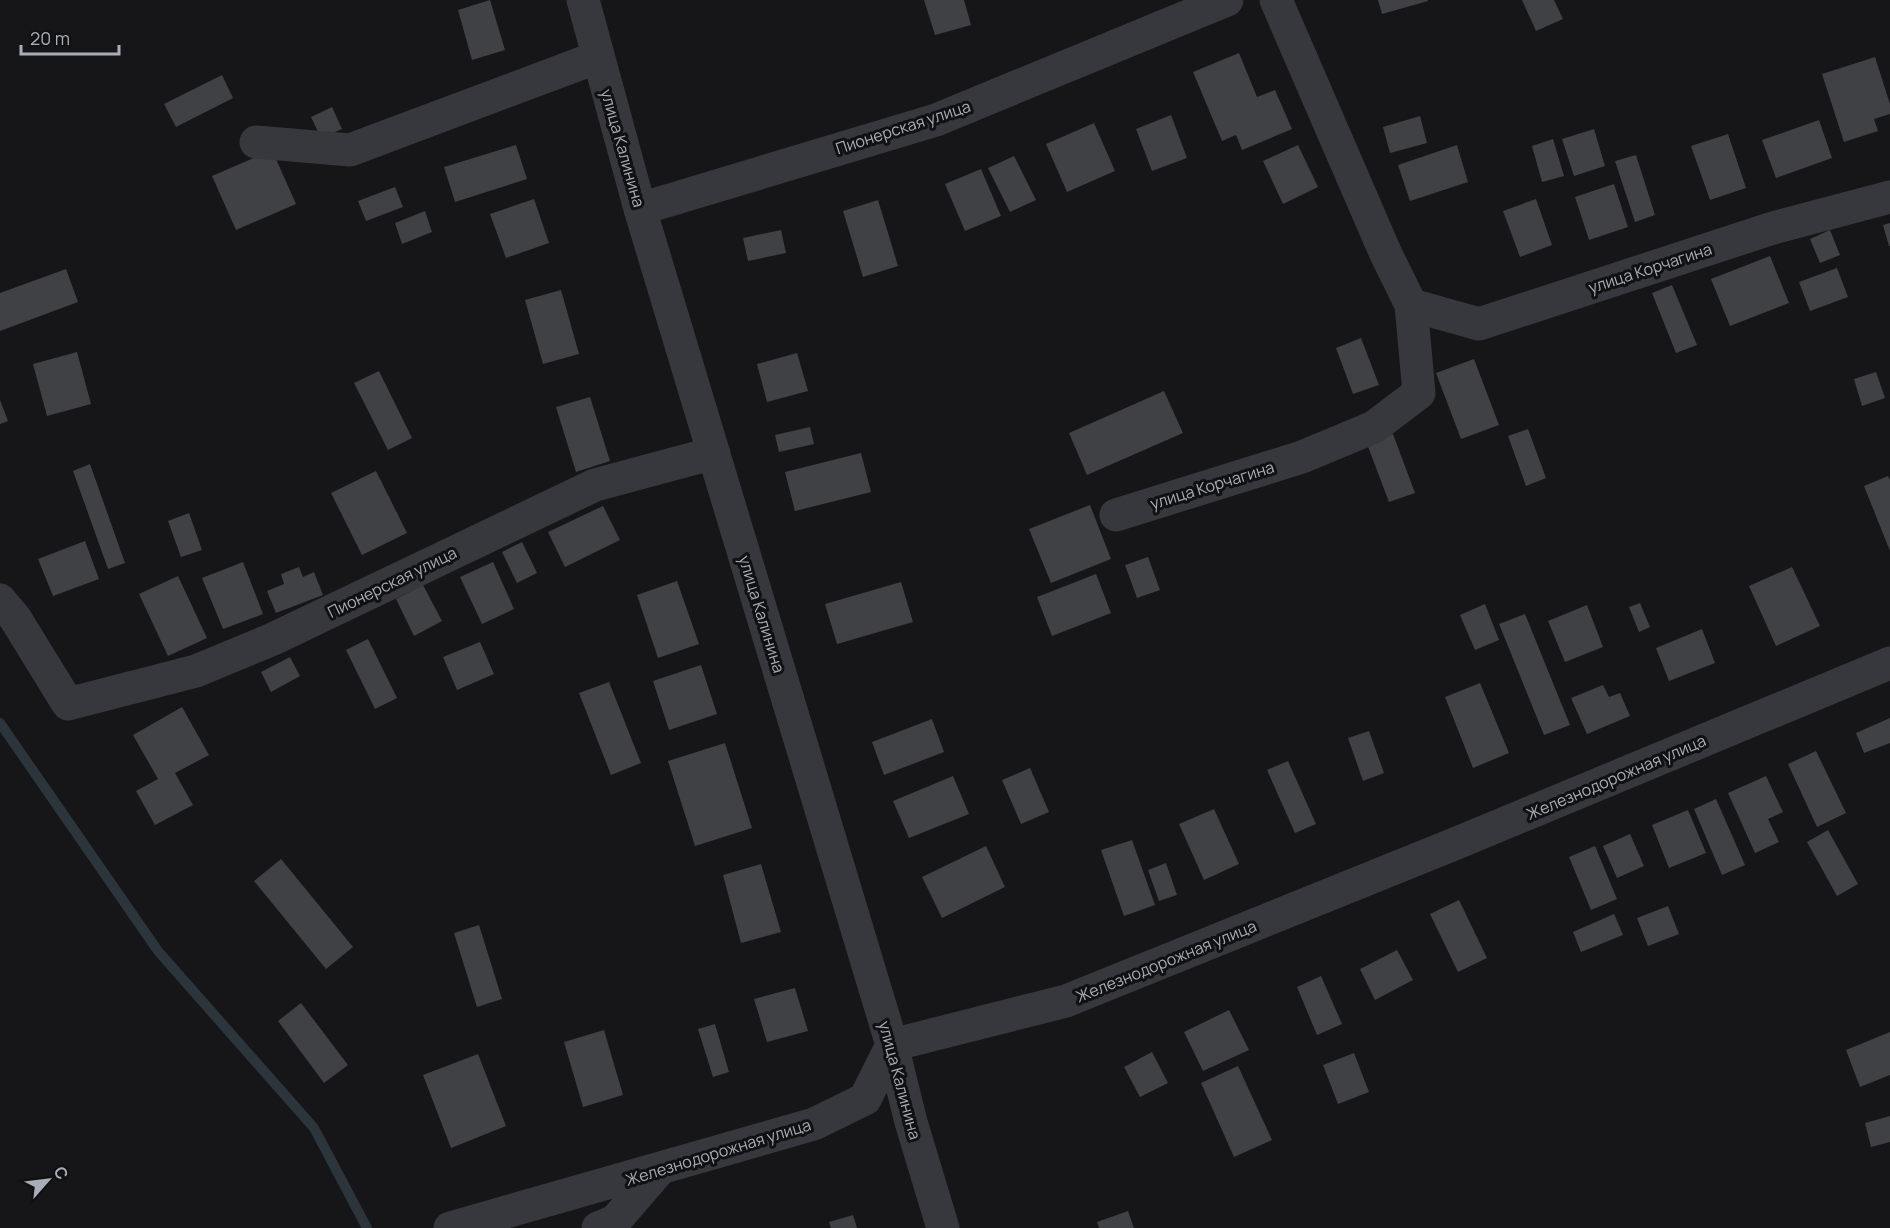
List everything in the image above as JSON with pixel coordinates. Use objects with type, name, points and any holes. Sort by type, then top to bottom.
[{"type":"street","name":"улица Калинина","points":[[583,0],[640,209],[892,1046],[911,1122],[943,1228]]},
{"type":"street","name":"Пионерская улица","points":[[640,209],[936,120],[1227,0]]},
{"type":"street","name":"улица Корчагина","points":[[1116,515],[1302,457],[1374,427],[1419,393],[1412,305],[1385,252],[1276,0]]},
{"type":"street","points":[[256,142],[350,150],[598,57]]},
{"type":"street","name":"улица Корчагина","points":[[1412,305],[1479,324],[1773,228],[1890,197]]},
{"type":"street","name":"Пионерская улица","points":[[0,600],[15,618],[68,704],[196,671],[273,639],[595,485],[714,453]]},
{"type":"street","name":"Железнодорожная улица","points":[[450,1228],[659,1170],[813,1124],[865,1099],[892,1046],[1066,1001],[1452,845],[1890,663]]},
{"type":"street","points":[[598,1228],[615,1221],[659,1170]]},
{"type":"building","points":[[490,0],[505,50],[472,60],[458,10]]},
{"type":"building","points":[[924,0],[964,0],[971,25],[935,35]]},
{"type":"building","points":[[1378,0],[1428,0],[1428,1],[1382,14]]},
{"type":"building","points":[[1522,0],[1554,0],[1563,19],[1536,31]]},
{"type":"building","points":[[1239,53],[1257,97],[1275,90],[1292,129],[1242,150],[1236,135],[1222,141],[1193,72]]},
{"type":"building","points":[[1875,57],[1890,104],[1890,114],[1874,119],[1878,131],[1844,142],[1822,74]]},
{"type":"building","points":[[222,75],[233,98],[176,127],[164,104]]},
{"type":"building","points":[[332,107],[342,129],[321,138],[311,117]]},
{"type":"building","points":[[1171,115],[1187,158],[1152,171],[1136,129]]},
{"type":"building","points":[[1420,116],[1427,143],[1390,153],[1383,127]]},
{"type":"building","points":[[1819,120],[1832,158],[1776,178],[1762,140]]},
{"type":"building","points":[[1094,123],[1115,171],[1067,192],[1046,144]]},
{"type":"building","points":[[1594,129],[1605,166],[1574,176],[1562,139]]},
{"type":"building","points":[[1728,134],[1746,188],[1710,200],[1691,146]]},
{"type":"building","points":[[1553,139],[1564,176],[1542,182],[1532,146]]},
{"type":"building","points":[[516,145],[527,179],[455,202],[444,167]]},
{"type":"building","points":[[1298,145],[1318,187],[1283,204],[1263,161]]},
{"type":"building","points":[[1457,145],[1468,182],[1410,201],[1398,165]]},
{"type":"building","points":[[272,150],[296,204],[236,230],[212,176]]},
{"type":"building","points":[[1636,155],[1655,215],[1635,222],[1615,161]]},
{"type":"building","points":[[1014,156],[1036,200],[1010,212],[988,168]]},
{"type":"building","points":[[981,169],[1001,216],[965,231],[945,184]]},
{"type":"building","points":[[1614,184],[1628,227],[1589,240],[1575,197]]},
{"type":"building","points":[[395,187],[403,207],[366,221],[358,201]]},
{"type":"building","points":[[534,199],[549,243],[506,258],[490,214]]},
{"type":"building","points":[[1536,199],[1552,245],[1520,257],[1503,211]]},
{"type":"building","points":[[878,200],[898,266],[863,277],[843,211]]},
{"type":"building","points":[[425,211],[432,232],[402,244],[395,223]]},
{"type":"building","points":[[1890,223],[1890,246],[1889,246],[1883,225]]},
{"type":"building","points":[[781,230],[786,253],[748,261],[743,238]]},
{"type":"building","points":[[1830,230],[1840,255],[1820,263],[1810,239]]},
{"type":"building","points":[[1770,256],[1789,303],[1730,326],[1711,279]]},
{"type":"building","points":[[1837,268],[1848,297],[1810,311],[1799,282]]},
{"type":"building","points":[[66,269],[78,302],[0,331],[0,293]]},
{"type":"building","points":[[1672,285],[1697,345],[1676,353],[1652,293]]},
{"type":"building","points":[[561,290],[579,354],[543,364],[525,300]]},
{"type":"building","points":[[1361,338],[1379,385],[1353,394],[1336,348]]},
{"type":"building","points":[[77,352],[91,404],[47,416],[33,364]]},
{"type":"building","points":[[797,353],[808,391],[767,402],[757,364]]},
{"type":"building","points":[[1474,359],[1499,425],[1461,439],[1436,373]]},
{"type":"building","points":[[379,371],[412,438],[388,450],[354,383]]},
{"type":"building","points":[[1876,372],[1885,398],[1862,406],[1854,379]]},
{"type":"building","points":[[1164,391],[1183,433],[1087,475],[1069,433]]},
{"type":"building","points":[[590,397],[610,461],[576,472],[556,407]]},
{"type":"building","points":[[0,400],[8,421],[0,424]]},
{"type":"building","points":[[810,427],[814,444],[779,452],[775,435]]},
{"type":"building","points":[[1528,429],[1546,478],[1526,486],[1508,436]]},
{"type":"building","points":[[1393,434],[1415,493],[1389,502],[1367,444]]},
{"type":"building","points":[[861,453],[871,492],[795,511],[785,472]]},
{"type":"building","points":[[90,464],[125,563],[108,569],[73,471]]},
{"type":"building","points":[[376,471],[407,533],[362,555],[331,493]]},
{"type":"building","points":[[1888,476],[1890,480],[1890,551],[1864,486]]},
{"type":"building","points":[[1090,505],[1111,559],[1051,583],[1029,529]]},
{"type":"building","points":[[603,506],[620,540],[565,567],[548,532]]},
{"type":"building","points":[[189,513],[202,550],[181,557],[168,521]]},
{"type":"building","points":[[85,541],[99,579],[53,596],[38,559]]},
{"type":"building","points":[[522,542],[537,573],[517,583],[502,552]]},
{"type":"building","points":[[1148,557],[1160,590],[1137,598],[1125,565]]},
{"type":"building","points":[[243,562],[263,614],[223,629],[202,578]]},
{"type":"building","points":[[493,562],[514,609],[482,624],[460,577]]},
{"type":"building","points":[[299,567],[303,577],[314,572],[323,595],[276,613],[267,591],[284,584],[281,574]]},
{"type":"building","points":[[1792,567],[1820,626],[1776,646],[1749,586]]},
{"type":"building","points":[[1096,574],[1111,613],[1052,636],[1037,597]]},
{"type":"building","points":[[178,576],[207,638],[168,656],[139,594]]},
{"type":"building","points":[[677,581],[699,644],[658,658],[637,595]]},
{"type":"building","points":[[901,582],[913,622],[837,644],[825,604]]},
{"type":"building","points":[[423,585],[442,621],[414,636],[396,599]]},
{"type":"building","points":[[1640,603],[1650,627],[1639,632],[1629,607]]},
{"type":"building","points":[[1485,604],[1499,640],[1475,650],[1460,615]]},
{"type":"building","points":[[1587,605],[1603,647],[1565,662],[1548,621]]},
{"type":"building","points":[[1525,614],[1570,725],[1544,735],[1499,624]]},
{"type":"building","points":[[1702,629],[1715,663],[1669,681],[1656,648]]},
{"type":"building","points":[[368,639],[397,698],[375,709],[346,650]]},
{"type":"building","points":[[480,642],[494,674],[457,690],[443,657]]},
{"type":"building","points":[[290,657],[300,676],[271,692],[261,672]]},
{"type":"building","points":[[701,665],[717,714],[669,730],[653,681]]},
{"type":"building","points":[[609,682],[641,763],[611,775],[579,693]]},
{"type":"building","points":[[1480,683],[1509,753],[1473,768],[1445,697]]},
{"type":"building","points":[[1603,685],[1609,697],[1620,693],[1630,716],[1587,734],[1571,698]]},
{"type":"building","points":[[182,707],[209,755],[175,773],[193,805],[155,825],[136,791],[158,779],[133,735]]},
{"type":"building","points":[[1890,718],[1890,743],[1864,753],[1856,733]]},
{"type":"building","points":[[932,719],[944,752],[884,775],[872,742]]},
{"type":"building","points":[[1369,731],[1384,773],[1363,781],[1348,738]]},
{"type":"building","points":[[725,743],[752,828],[695,846],[668,761]]},
{"type":"building","points":[[1816,751],[1846,813],[1817,827],[1788,764]]},
{"type":"building","points":[[1288,761],[1316,824],[1295,833],[1267,770]]},
{"type":"building","points":[[1030,768],[1049,812],[1021,824],[1002,780]]},
{"type":"building","points":[[953,776],[969,814],[909,838],[893,801]]},
{"type":"building","points":[[1766,776],[1783,812],[1768,819],[1779,842],[1755,853],[1728,793]]},
{"type":"building","points":[[1716,799],[1745,865],[1722,875],[1694,809]]},
{"type":"building","points":[[1214,809],[1239,864],[1204,880],[1179,824]]},
{"type":"building","points":[[1688,810],[1706,853],[1669,868],[1652,825]]},
{"type":"building","points":[[1828,830],[1858,884],[1837,896],[1807,842]]},
{"type":"building","points":[[1630,834],[1644,866],[1617,878],[1603,846]]},
{"type":"building","points":[[1132,840],[1155,905],[1124,916],[1101,850]]},
{"type":"building","points":[[986,846],[1005,887],[942,918],[922,877]]},
{"type":"building","points":[[1595,846],[1617,899],[1591,910],[1569,857]]},
{"type":"building","points":[[281,859],[353,947],[326,969],[254,881]]},
{"type":"building","points":[[1166,863],[1177,895],[1159,901],[1148,870]]},
{"type":"building","points":[[761,864],[781,932],[741,943],[723,875]]},
{"type":"building","points":[[1459,900],[1487,958],[1458,972],[1430,914]]},
{"type":"building","points":[[1668,906],[1679,934],[1648,946],[1637,918]]},
{"type":"building","points":[[1614,914],[1623,935],[1581,952],[1573,932]]},
{"type":"building","points":[[479,925],[502,999],[477,1007],[454,933]]},
{"type":"building","points":[[1397,950],[1413,980],[1375,1000],[1360,969]]},
{"type":"building","points":[[1321,976],[1342,1024],[1317,1035],[1297,987]]},
{"type":"building","points":[[795,988],[808,1031],[767,1042],[754,999]]},
{"type":"building","points":[[301,1003],[348,1065],[324,1083],[278,1021]]},
{"type":"building","points":[[1229,1010],[1249,1050],[1203,1071],[1184,1032]]},
{"type":"building","points":[[715,1024],[729,1072],[713,1077],[698,1029]]},
{"type":"building","points":[[604,1030],[623,1095],[583,1107],[564,1042]]},
{"type":"building","points":[[1890,1032],[1890,1075],[1860,1087],[1846,1050]]},
{"type":"building","points":[[1152,1052],[1168,1083],[1140,1097],[1124,1067]]},
{"type":"building","points":[[1354,1053],[1369,1092],[1338,1104],[1323,1065]]},
{"type":"building","points":[[478,1054],[506,1126],[451,1148],[423,1075]]},
{"type":"building","points":[[1238,1066],[1272,1140],[1234,1157],[1201,1083]]},
{"type":"building","points":[[1890,1116],[1890,1142],[1871,1147],[1865,1123]]},
{"type":"building","points":[[1128,1211],[1134,1228],[1099,1228],[1097,1222]]},
{"type":"building","points":[[853,1215],[857,1228],[831,1228],[829,1222]]},
{"type":"waterway","points":[[0,723],[158,951],[314,1128],[367,1228]]}]
